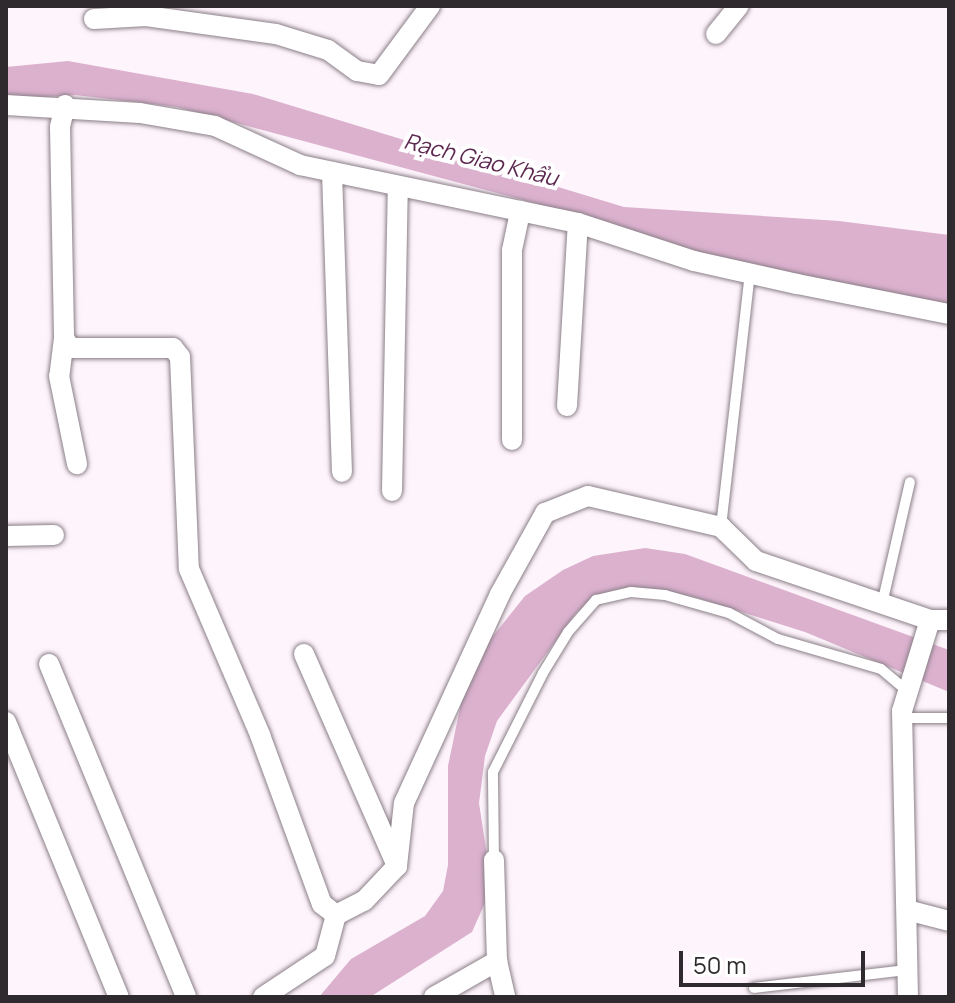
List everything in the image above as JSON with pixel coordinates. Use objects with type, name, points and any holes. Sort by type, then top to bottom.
[{"type":"street","points":[[716,34],[739,6]]},
{"type":"street","points":[[94,19],[146,16],[276,34],[328,50],[357,71],[379,75],[420,10]]},
{"type":"street","points":[[6,105],[65,105],[215,126],[300,165],[578,223],[694,261],[949,314]]},
{"type":"street","points":[[65,105],[60,127],[64,338],[59,376],[77,464]]},
{"type":"street","points":[[332,172],[342,472]]},
{"type":"street","points":[[392,491],[398,187]]},
{"type":"street","points":[[512,440],[512,250],[520,211]]},
{"type":"street","points":[[567,406],[578,223]]},
{"type":"street","points":[[64,338],[70,348],[173,348],[180,357],[189,569],[260,735],[322,904],[336,915]]},
{"type":"street","points":[[263,997],[325,956],[336,915],[364,901],[397,866],[404,803],[500,594],[545,513],[588,496],[721,527],[756,561],[935,622],[907,691],[902,718],[908,997]]},
{"type":"street","points":[[6,536],[54,535]]},
{"type":"street","points":[[304,654],[397,866]]},
{"type":"street","points":[[49,664],[186,997]]},
{"type":"street","points":[[6,722],[119,997]]},
{"type":"street","points":[[494,860],[497,961],[505,997]]},
{"type":"street","points":[[907,910],[949,921]]},
{"type":"street","points":[[434,997],[497,961]]},
{"type":"lane","points":[[721,527],[750,272]]},
{"type":"lane","points":[[882,604],[910,482]]},
{"type":"lane","points":[[494,860],[493,772],[549,663],[596,600],[631,592],[665,595],[729,613],[778,639],[881,669],[907,691]]},
{"type":"lane","points":[[902,718],[949,718]]},
{"type":"lane","points":[[754,988],[908,970]]},
{"type":"shaded area","points":[[68,61],[253,94],[624,207],[839,221],[949,235],[949,312],[695,259],[545,206],[177,107],[75,95],[6,100],[6,67]]},
{"type":"shaded area","points":[[645,548],[685,554],[949,650],[949,692],[805,632],[697,598],[632,588],[599,595],[577,612],[497,721],[485,756],[479,803],[489,869],[488,896],[472,932],[370,997],[319,997],[351,959],[425,916],[443,891],[448,865],[448,766],[461,703],[485,646],[525,596],[563,570],[593,556]]},
{"type":"water label","name":"Rạch Giao Khẩu","points":[[481,160]]}]
